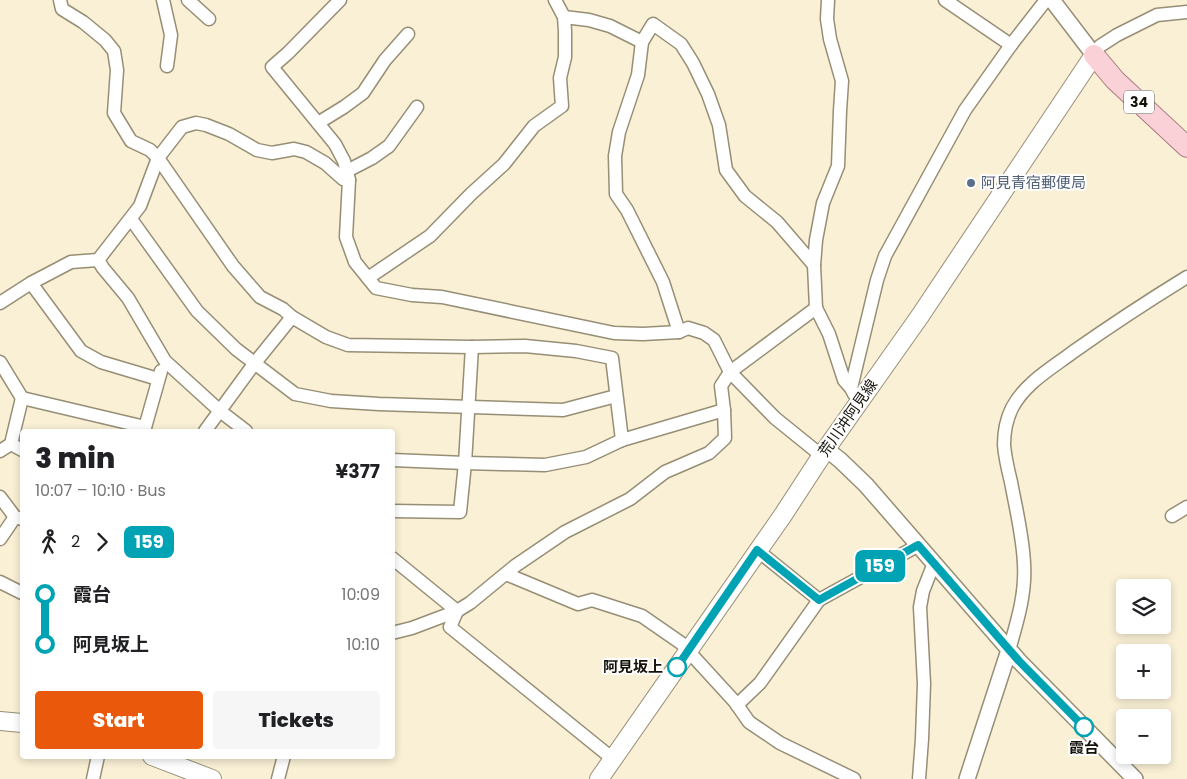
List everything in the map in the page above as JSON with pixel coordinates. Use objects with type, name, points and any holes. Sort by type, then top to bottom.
[{"type":"main road","name":"34","points":[[1094,55],[1115,80],[1187,147]]},
{"type":"main road","name":"荒川沖阿見線","points":[[599,779],[783,515],[824,452],[855,396],[920,316],[1094,55]]},
{"type":"main road","points":[[0,720],[20,723]]},
{"type":"main road","points":[[160,759],[212,779]]},
{"type":"street","points":[[60,0],[62,9],[83,22],[105,40],[114,51],[117,70],[114,113],[131,141],[150,150],[158,158],[233,266],[260,296],[326,337],[348,345],[525,346],[576,351],[612,358],[622,440]]},
{"type":"street","points":[[162,0],[171,35],[167,66]]},
{"type":"street","points":[[188,0],[209,19]]},
{"type":"street","points":[[340,0],[272,67],[335,144],[344,161],[348,175],[346,237],[355,262],[376,288],[412,295],[442,297],[614,333],[680,332],[688,328],[704,332],[714,340],[730,372],[775,418],[848,467],[866,485],[1009,650],[1135,779]]},
{"type":"street","points":[[368,278],[430,236],[504,164],[534,126],[562,106],[560,78],[565,58],[564,17],[556,0]]},
{"type":"street","points":[[828,0],[827,19],[830,39],[842,82],[838,166],[823,204],[816,240],[814,265],[816,308],[829,334],[844,380],[855,396]]},
{"type":"street","points":[[945,0],[1011,44]]},
{"type":"street","points":[[855,396],[877,280],[885,256],[965,110],[1011,44],[1046,0]]},
{"type":"street","points":[[1052,0],[1094,55],[1100,46],[1117,35],[1157,15],[1187,12]]},
{"type":"street","points":[[564,17],[589,20],[610,26],[642,42]]},
{"type":"street","points":[[1117,35],[1122,22]]},
{"type":"street","points":[[680,332],[663,282],[627,210],[616,194],[615,156],[619,132],[638,75],[642,42],[653,24],[681,44],[693,63],[708,94],[719,125],[726,170],[745,196],[777,222],[814,265]]},
{"type":"street","points":[[318,123],[363,93],[385,60],[408,34]]},
{"type":"street","points":[[0,303],[31,283],[71,262],[98,260],[140,206],[158,158],[182,127],[196,123],[206,125],[229,134],[258,150],[272,153],[294,149],[306,152],[325,163],[344,179],[389,146],[417,107]]},
{"type":"street","points":[[131,218],[197,311],[236,349],[295,394],[331,401],[563,410],[616,396]]},
{"type":"street","points":[[98,260],[128,298],[165,362],[220,411],[243,429]]},
{"type":"street","points":[[968,779],[1009,650],[1024,588],[1024,565],[1020,533],[1004,444],[1006,427],[1012,408],[1024,391],[1041,376],[1149,300],[1187,277]]},
{"type":"street","points":[[31,283],[81,351],[101,362],[158,379]]},
{"type":"street","points":[[395,632],[412,628],[470,604],[506,574],[566,532],[630,499],[664,472],[709,453],[725,438],[721,386],[730,372],[816,308]]},
{"type":"street","points":[[206,429],[254,364],[292,317]]},
{"type":"street","points":[[395,511],[460,512],[465,464],[472,347]]},
{"type":"street","points":[[2,370],[22,398],[145,429],[158,379],[165,362]]},
{"type":"street","points":[[20,450],[5,448],[22,398]]},
{"type":"street","points":[[395,460],[465,464],[546,465],[586,457],[622,440],[724,410]]},
{"type":"street","points":[[0,497],[19,518],[0,539]]},
{"type":"street","points":[[1172,516],[1187,507]]},
{"type":"street","points":[[737,705],[760,683],[819,600],[918,545]]},
{"type":"street","points":[[757,550],[819,600]]},
{"type":"street","points":[[395,560],[457,611]]},
{"type":"street","points":[[919,779],[924,684],[920,607],[923,591],[934,563]]},
{"type":"street","points":[[506,574],[578,604],[592,600],[642,616],[681,643],[700,662],[749,722],[780,743],[854,779]]},
{"type":"street","points":[[0,582],[20,591]]},
{"type":"street","points":[[457,611],[450,627],[613,759]]},
{"type":"street","points":[[93,779],[97,759]]},
{"type":"street","points":[[278,779],[283,759]]},
{"type":"bus line","name":"159","points":[[677,667],[757,550],[819,600],[918,545],[1019,661],[1084,727]]},
{"type":"place","name":"阿見青宿郵便局","points":[[971,183]]},
{"type":"place","name":"阿見坂上","points":[[677,667]]},
{"type":"place","name":"霞台","points":[[1084,727]]}]
